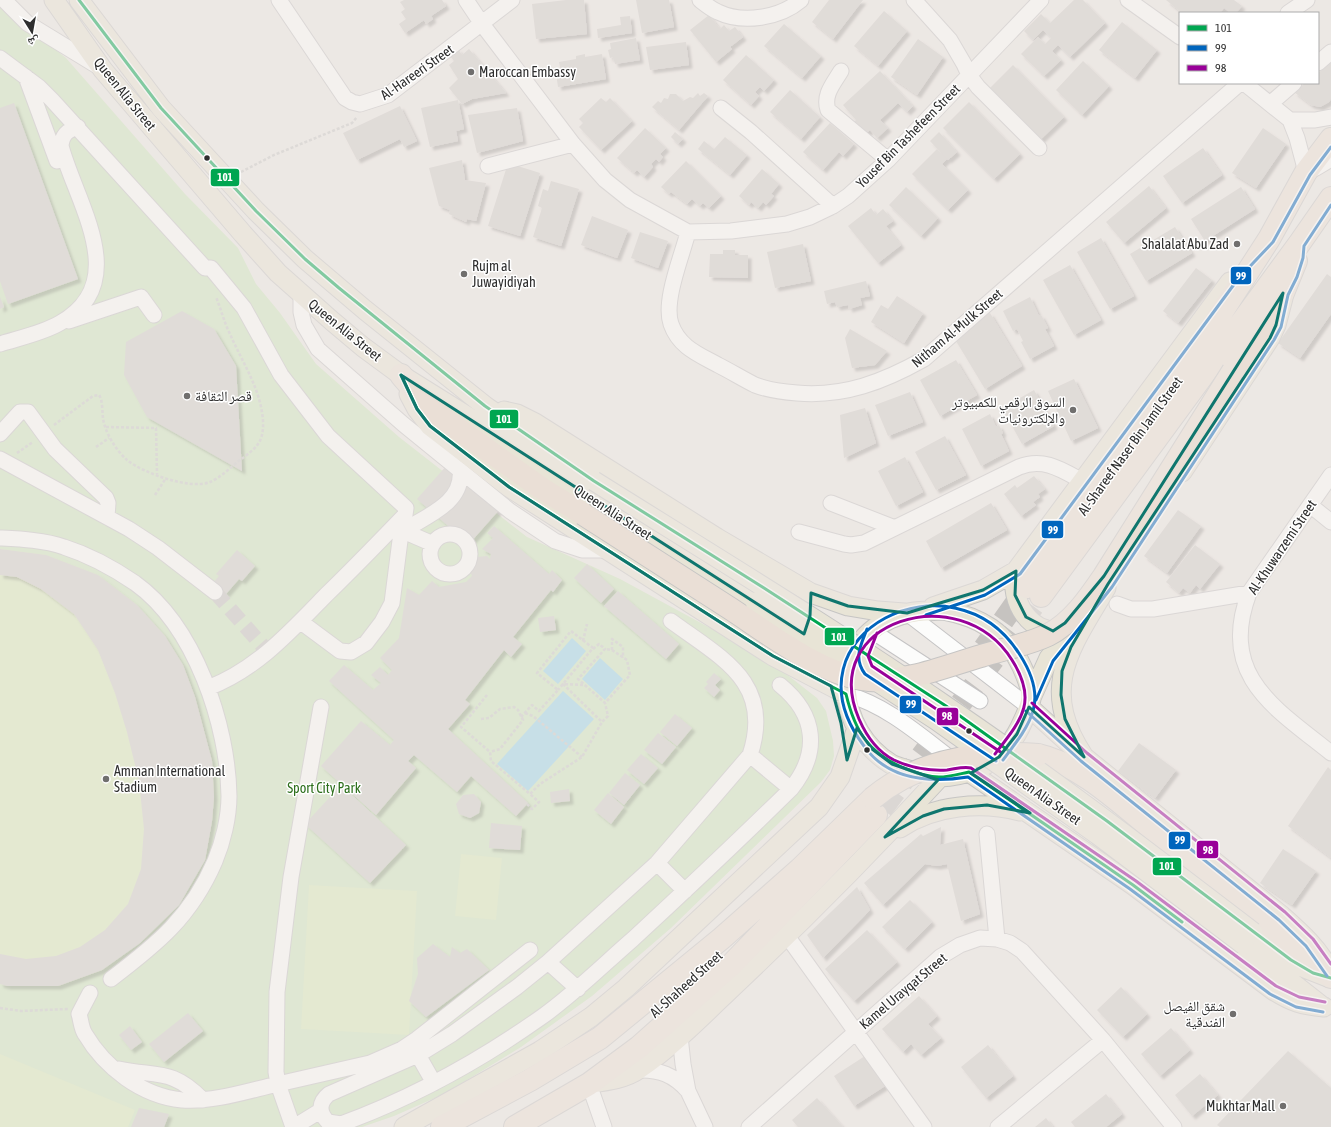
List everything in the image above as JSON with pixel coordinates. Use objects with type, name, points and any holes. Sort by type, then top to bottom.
[{"type":"highway","name":"Al-Shareef Naser Bin Jamil Street","points":[[1028,585],[1156,414],[1269,238],[1306,172],[1331,139]]},
{"type":"highway","name":"Al-Shareef Naser Bin Jamil Street","points":[[1028,585],[1299,244],[1331,198]]},
{"type":"highway","points":[[401,375],[430,408],[541,488],[588,497],[769,633],[831,670],[852,678],[871,680],[916,674],[1025,643],[1048,634],[1065,623],[1091,595],[1283,293],[1294,269],[1299,244]]},
{"type":"highway","points":[[442,1127],[530,1080],[600,1038],[722,938],[884,789],[914,772],[959,759],[998,754],[1038,755],[1054,759],[1071,767],[1101,789],[1253,932],[1331,976]]},
{"type":"highway","name":"Al-Shaheed Street","points":[[470,1127],[514,1105],[624,1038],[718,956],[877,806],[731,965],[639,1047],[540,1121],[515,1127]]},
{"type":"main road","name":"Queen Alia Street","points":[[54,0],[103,70],[278,273],[363,347],[401,375]]},
{"type":"main road","name":"Queen Alia Street","points":[[79,0],[161,108],[226,180],[288,243],[338,288],[485,406],[588,497],[764,588],[946,706],[1106,821],[1253,932],[1328,1010]]},
{"type":"main road","points":[[1028,585],[1084,482],[1234,276],[1269,238]]},
{"type":"main road","points":[[1084,757],[1074,743],[1065,719],[1061,695],[1062,670],[1071,647],[1108,584],[1270,338],[1276,325],[1283,293]]},
{"type":"main road","points":[[401,375],[417,410],[430,426],[509,487],[773,656],[838,690],[857,728],[872,749],[892,764],[926,776],[940,777],[969,772],[980,768],[999,757],[1017,734],[1049,658],[1108,584]]},
{"type":"main road","points":[[485,406],[516,414],[535,423],[717,538],[811,593],[848,606],[878,611],[914,612],[943,610],[964,614],[983,622],[1002,636],[1016,654],[1026,675],[1030,702],[1084,757],[1282,916],[1309,940],[1318,952],[1331,976]]},
{"type":"main road","points":[[1028,585],[1014,583],[1017,603],[1026,617],[1046,630],[1060,632],[1073,628]]},
{"type":"main road","points":[[847,760],[838,690],[846,677],[850,660],[859,644],[872,631],[889,620],[983,590],[1028,585]]},
{"type":"main road","points":[[773,656],[793,645],[804,632],[810,616],[811,593]]},
{"type":"main road","points":[[404,1127],[540,1052],[591,1017],[626,988],[819,807],[840,777],[857,728]]},
{"type":"main road","points":[[969,772],[1132,885],[1273,990],[1290,1001],[1328,1010]]},
{"type":"main road","points":[[589,1084],[621,1077],[638,1070],[680,1036],[787,936],[885,837],[940,777]]},
{"type":"main road","points":[[885,837],[903,825],[944,809],[987,805],[1030,813]]},
{"type":"street","points":[[4,0],[32,27],[103,70]]},
{"type":"street","name":"Al-Hareeri Street","points":[[279,0],[345,98],[360,104],[388,95],[512,0]]},
{"type":"street","name":"Yousef Bin Tashefeen Street","points":[[466,0],[482,24],[573,144],[605,180],[630,200],[688,232],[731,232],[787,224],[810,217],[833,206],[848,196],[888,160],[1041,0]]},
{"type":"street","points":[[700,0],[718,12],[742,18],[772,16],[801,0]]},
{"type":"street","points":[[914,0],[950,40],[969,75],[1040,148]]},
{"type":"street","points":[[1128,0],[1179,36]]},
{"type":"street","points":[[1289,12],[1307,0]]},
{"type":"street","points":[[1319,62],[1331,52]]},
{"type":"street","points":[[0,58],[26,76],[52,100],[206,268],[211,268],[244,308],[281,376],[328,436],[405,506],[407,510],[403,524],[392,603],[382,622],[361,647],[351,652],[340,651],[301,622]]},
{"type":"street","points":[[841,71],[827,94],[825,102],[828,110],[888,160]]},
{"type":"street","points":[[26,76],[84,234],[95,249]]},
{"type":"street","name":"Nitham Al-Mulk Street","points":[[688,232],[669,307],[671,323],[678,338],[689,350],[756,385],[785,392],[815,395],[844,392],[873,385],[898,374],[924,359],[1239,84]]},
{"type":"street","points":[[1245,84],[1271,103],[1290,120],[1297,138],[1306,172],[1331,159]]},
{"type":"street","points":[[1271,103],[1293,84]]},
{"type":"street","points":[[721,108],[751,132],[833,206]]},
{"type":"street","points":[[1290,120],[1315,120],[1331,117]]},
{"type":"street","points":[[59,324],[72,317],[90,294],[96,279],[98,264],[92,230],[61,146],[65,133],[78,127]]},
{"type":"street","points":[[488,166],[573,144]]},
{"type":"street","points":[[301,294],[301,312],[304,325],[318,349],[403,424],[510,511],[555,541],[582,550],[606,550]]},
{"type":"street","points":[[0,344],[141,297],[154,315]]},
{"type":"street","points":[[0,434],[17,414],[24,410],[31,414],[63,457],[106,498],[108,503],[107,517]]},
{"type":"street","points":[[2,461],[107,517],[158,548],[215,592]]},
{"type":"street","points":[[799,532],[851,545],[864,543],[1019,467],[1031,463],[1050,464],[1084,482]]},
{"type":"street","points":[[208,688],[234,676],[258,661],[403,524],[450,502],[457,491],[461,480],[460,470]]},
{"type":"street","name":"Al-Khuwarzemi Street","points":[[1331,476],[1249,593],[1243,609],[1240,626],[1240,648],[1252,681],[1270,704],[1331,753]]},
{"type":"street","points":[[831,503],[895,528]]},
{"type":"street","points":[[1310,505],[1331,522]]},
{"type":"street","points":[[403,524],[433,544]]},
{"type":"street","points":[[0,538],[63,546],[106,565],[136,584],[160,607],[177,628],[192,653],[208,688],[223,742],[229,796],[224,832],[215,861],[190,908],[167,934],[110,979]]},
{"type":"street","points":[[1117,604],[1131,609],[1153,609],[1249,593]]},
{"type":"street","points":[[914,612],[1030,702]]},
{"type":"street","points":[[671,621],[731,665],[747,687],[756,714],[755,735],[750,755],[657,863],[548,962],[485,1012],[418,1055],[329,1094],[321,1104],[320,1111],[328,1122],[341,1124],[434,1083],[509,1040],[578,988],[685,891],[791,789],[807,764],[811,735],[808,720],[801,707],[792,695],[780,685]]},
{"type":"street","points":[[980,701],[872,631],[862,659],[868,670],[999,757]]},
{"type":"street","points":[[838,690],[863,699],[881,708],[969,772]]},
{"type":"street","points":[[320,1111],[293,1127],[278,1084],[276,1072],[277,992],[291,877],[321,707]]},
{"type":"street","points":[[750,755],[791,789]]},
{"type":"street","points":[[986,834],[997,939]]},
{"type":"street","points":[[657,863],[685,891]]},
{"type":"street","points":[[787,936],[924,1127]]},
{"type":"street","name":"Kamel Urayqat Street","points":[[749,1127],[940,958],[960,945],[980,938],[997,939],[1010,943],[1026,954],[1103,1040],[1174,1127]]},
{"type":"street","points":[[90,993],[79,1014],[84,1033],[110,1067],[136,1084],[159,1095],[182,1100],[203,1100],[370,1063],[402,1049],[417,1039],[530,950]]},
{"type":"street","points":[[548,962],[578,988]]},
{"type":"street","points":[[680,1036],[688,1091]]},
{"type":"street","points":[[998,1127],[1103,1040]]},
{"type":"street","points":[[418,1055],[434,1083]]},
{"type":"street","points":[[110,1067],[135,1072],[150,1072],[180,1080],[203,1100]]},
{"type":"street","points":[[638,1070],[661,1071],[681,1082],[688,1091],[705,1127]]},
{"type":"street","points":[[589,1084],[604,1127]]},
{"type":"path","points":[[226,180],[274,156],[352,123],[373,101]]},
{"type":"path","points":[[2,461],[44,433],[97,394],[101,398],[103,420],[110,438],[127,459],[166,478],[189,484],[210,482],[255,448],[261,440],[263,421],[250,375],[230,334],[216,296]]},
{"type":"path","points":[[106,427],[156,428],[157,474]]},
{"type":"path","points":[[96,448],[110,438]]},
{"type":"path","points":[[155,494],[166,478]]},
{"type":"path","points":[[583,641],[587,624]]},
{"type":"path","points":[[558,690],[537,673],[571,631],[593,649]]},
{"type":"path","points":[[612,650],[612,639],[623,647],[623,658]]},
{"type":"path","points":[[521,717],[532,705],[539,711],[599,644],[605,649],[612,650],[627,660],[630,675],[606,703]]},
{"type":"path","points":[[530,794],[540,784],[582,757],[602,722],[608,716],[606,703],[583,685],[578,679],[605,649]]},
{"type":"path","points":[[563,684],[583,685]]},
{"type":"path","points":[[563,684],[602,722]]},
{"type":"path","points":[[487,695],[461,727],[490,752],[491,761],[538,802],[532,810],[527,804]]},
{"type":"path","points":[[481,719],[489,718],[500,709],[514,707],[518,710],[523,720],[500,749],[490,752]]},
{"type":"path","points":[[525,713],[533,716],[582,757]]},
{"type":"path","points":[[0,1008],[21,1011],[82,1008]]},
{"type":"highlighted area","points":[[1283,293],[1276,325],[1270,338],[1108,584],[1071,647],[1062,671],[1061,695],[1065,719],[1084,757],[1029,707],[1017,734],[999,757],[971,773],[1030,813],[987,805],[944,809],[923,816],[885,837],[938,780],[892,764],[872,749],[857,728],[847,760],[841,723],[831,686],[773,656],[509,487],[430,426],[417,409],[401,375],[804,634],[810,616],[811,593],[848,606],[907,613],[983,590],[1016,571],[1015,595],[1026,617],[1053,631],[1065,623],[1104,576]]},
{"type":"green space","name":"Sport City Park","points":[[0,6],[66,58],[185,194],[238,248],[256,284],[280,313],[316,364],[399,437],[527,537],[620,579],[767,659],[817,698],[826,711],[833,741],[834,756],[830,770],[821,782],[671,928],[592,996],[521,1047],[444,1094],[394,1116],[362,1127],[0,1127]]},
{"type":"green space","name":"Amman International Stadium","points":[[0,549],[46,555],[98,575],[137,605],[165,636],[183,665],[195,697],[212,761],[214,797],[212,821],[205,860],[102,970],[58,986],[7,986],[0,984]]},
{"type":"green space","points":[[461,854],[502,858],[496,920],[455,916]]},
{"type":"green space","points":[[309,885],[417,891],[409,1035],[301,1029]]},
{"type":"green space","points":[[0,1054],[135,1110],[128,1127],[0,1127]]},
{"type":"water","points":[[572,638],[586,651],[558,684],[543,671]]},
{"type":"water","points":[[600,658],[623,679],[605,700],[582,679]]},
{"type":"water","points":[[563,691],[594,719],[528,791],[497,764]]},
{"type":"building","points":[[404,0],[442,0],[446,6],[431,16],[433,19],[426,24],[424,20],[405,33],[399,24],[406,19],[401,12],[405,9],[400,2]]},
{"type":"building","points":[[566,0],[584,0],[587,34],[536,39],[532,4]]},
{"type":"building","points":[[636,0],[669,0],[674,27],[642,33]]},
{"type":"building","points":[[829,0],[863,0],[833,39],[812,22]]},
{"type":"building","points":[[1074,0],[1083,0],[1105,23],[1070,57],[1058,45],[1052,51],[1061,60],[1044,76],[1021,54],[1038,37],[1045,44],[1051,38],[1043,30],[1033,40],[1024,31],[1041,14],[1050,23]]},
{"type":"building","points":[[1166,0],[1234,0],[1242,6],[1237,12],[1230,12],[1224,8],[1221,12],[1181,12]]},
{"type":"building","points":[[884,11],[907,31],[878,66],[854,46]]},
{"type":"building","points":[[709,15],[720,29],[724,25],[729,31],[735,27],[743,37],[730,47],[732,49],[716,62],[690,30]]},
{"type":"building","points":[[630,16],[632,33],[598,38],[597,29],[621,25],[620,17]]},
{"type":"building","points":[[1122,22],[1157,50],[1135,78],[1099,50]]},
{"type":"building","points":[[784,24],[821,56],[802,78],[764,46]]},
{"type":"building","points":[[636,38],[640,60],[615,64],[613,57],[610,58],[608,50],[611,49],[610,43]]},
{"type":"building","points":[[918,39],[943,57],[917,95],[891,77]]},
{"type":"building","points":[[686,42],[689,65],[650,70],[646,47]]},
{"type":"building","name":"Maroccan Embassy","points":[[458,49],[462,55],[469,49],[506,93],[472,99],[462,104],[449,88],[458,79],[449,65],[454,61],[450,56]]},
{"type":"building","points":[[585,54],[585,57],[602,54],[606,79],[558,87],[556,73],[561,72],[559,62],[576,59],[576,56]]},
{"type":"building","points":[[746,55],[774,80],[764,91],[760,87],[755,92],[759,96],[751,105],[723,80]]},
{"type":"building","points":[[1083,61],[1109,86],[1082,115],[1056,90]]},
{"type":"building","points":[[1331,63],[1331,99],[1329,102],[1320,107],[1311,105],[1294,92],[1304,84],[1319,84],[1319,72]]},
{"type":"building","points":[[1013,65],[1064,117],[1038,142],[987,91]]},
{"type":"building","points":[[880,71],[913,106],[907,112],[898,103],[880,120],[888,128],[877,138],[870,130],[863,136],[852,124],[856,120],[843,105]]},
{"type":"building","points":[[790,90],[820,117],[801,139],[770,112]]},
{"type":"building","points":[[698,93],[700,96],[704,93],[708,96],[679,130],[652,107],[658,101],[661,103],[664,98],[668,99],[670,94],[676,94],[683,101],[690,97],[693,98]]},
{"type":"building","points":[[601,98],[606,102],[610,98],[632,121],[601,150],[579,127],[583,123],[579,119]]},
{"type":"building","points":[[458,100],[464,129],[456,131],[458,141],[430,147],[421,108]]},
{"type":"building","points":[[969,102],[1020,154],[994,179],[943,128]]},
{"type":"building","points":[[14,103],[78,279],[8,304],[0,281],[0,108]]},
{"type":"building","points":[[400,106],[417,141],[404,147],[400,139],[357,160],[343,133]]},
{"type":"building","points":[[517,108],[523,141],[477,153],[468,115]]},
{"type":"building","points":[[830,123],[854,144],[843,156],[839,152],[823,170],[803,152]]},
{"type":"building","points":[[645,128],[666,148],[660,154],[663,157],[659,162],[656,159],[651,164],[653,167],[644,177],[637,170],[634,173],[617,158]]},
{"type":"building","points":[[1263,128],[1286,144],[1256,188],[1232,173]]},
{"type":"building","points":[[675,132],[683,139],[678,144],[671,137]]},
{"type":"building","points":[[939,132],[957,152],[948,160],[930,141]]},
{"type":"building","points":[[725,137],[747,155],[730,175],[698,149],[704,141],[714,149]]},
{"type":"building","points":[[1203,148],[1222,175],[1182,203],[1163,176]]},
{"type":"building","points":[[937,149],[947,159],[942,164],[968,190],[948,210],[912,174]]},
{"type":"building","points":[[462,160],[465,180],[486,183],[476,221],[467,219],[466,222],[449,214],[450,210],[439,206],[429,168]]},
{"type":"building","points":[[686,161],[721,196],[709,208],[703,203],[700,206],[692,199],[687,204],[671,192],[669,194],[661,187]]},
{"type":"building","points":[[508,163],[540,173],[520,236],[488,226]]},
{"type":"building","points":[[762,169],[779,184],[771,194],[774,196],[766,205],[763,202],[758,208],[751,202],[749,205],[739,196]]},
{"type":"building","points":[[551,181],[579,189],[561,246],[533,237],[542,208],[538,206],[543,189],[548,191]]},
{"type":"building","points":[[1149,186],[1166,208],[1124,243],[1106,222]]},
{"type":"building","points":[[906,187],[938,218],[921,236],[889,205]]},
{"type":"building","points":[[1241,187],[1255,209],[1205,241],[1191,219]]},
{"type":"building","points":[[871,208],[876,215],[883,209],[893,221],[886,226],[901,245],[878,263],[848,226]]},
{"type":"building","points":[[592,216],[628,230],[617,258],[581,245]]},
{"type":"building","points":[[1175,227],[1192,253],[1146,281],[1130,254]]},
{"type":"building","points":[[640,232],[668,241],[658,268],[631,258]]},
{"type":"building","points":[[1101,238],[1134,296],[1110,309],[1077,252]]},
{"type":"building","points":[[803,244],[811,281],[775,288],[767,252]]},
{"type":"building","points":[[723,250],[735,250],[735,255],[748,255],[748,278],[709,277],[710,254],[723,254]]},
{"type":"building","points":[[1070,265],[1101,320],[1074,335],[1043,280]]},
{"type":"building","points":[[1196,268],[1212,280],[1178,323],[1163,311]]},
{"type":"building","points":[[1327,274],[1331,277],[1331,314],[1300,358],[1278,343]]},
{"type":"building","points":[[866,281],[870,296],[860,298],[862,305],[849,309],[848,305],[837,307],[835,302],[827,304],[824,291]]},
{"type":"building","points":[[897,296],[923,313],[904,343],[871,322],[881,305],[888,309]]},
{"type":"building","points":[[0,297],[4,307],[0,309]]},
{"type":"building","points":[[1030,297],[1039,316],[1041,315],[1048,328],[1045,329],[1054,346],[1030,359],[1021,342],[1023,341],[1017,329],[1013,331],[1003,311]]},
{"type":"building","name":"قصر الثقافة","points":[[182,311],[214,329],[236,366],[242,471],[147,417],[124,375],[126,342]]},
{"type":"building","points":[[990,313],[1022,366],[985,389],[953,336]]},
{"type":"building","points":[[850,329],[887,351],[875,365],[852,368],[845,338]]},
{"type":"building","points":[[956,360],[977,395],[940,416],[920,380]]},
{"type":"building","name":"السوق الرقمي للكمبيوتر والإلكترونيات","points":[[1074,379],[1098,428],[1071,441],[1048,391]]},
{"type":"building","points":[[1034,390],[1054,426],[1022,444],[1002,408]]},
{"type":"building","points":[[910,392],[923,422],[888,436],[875,405]]},
{"type":"building","points":[[865,408],[876,443],[844,458],[840,415]]},
{"type":"building","points":[[990,414],[996,427],[999,425],[1003,433],[1001,434],[1009,451],[981,466],[962,429]]},
{"type":"building","points":[[945,436],[966,475],[936,490],[915,452]]},
{"type":"building","points":[[905,457],[923,492],[896,506],[878,471]]},
{"type":"building","points":[[447,465],[499,510],[469,544],[417,499]]},
{"type":"building","points":[[1034,476],[1045,489],[1038,494],[1040,497],[1033,502],[1036,505],[1021,516],[1004,494],[1015,485],[1017,488]]},
{"type":"building","points":[[991,503],[1007,530],[941,568],[926,541]]},
{"type":"building","points":[[1178,510],[1201,526],[1167,573],[1144,556]]},
{"type":"building","points":[[494,526],[549,574],[552,570],[562,580],[553,592],[551,590],[513,637],[522,644],[511,657],[504,650],[465,700],[470,704],[448,729],[528,803],[516,816],[471,776],[457,792],[414,755],[408,761],[416,768],[376,815],[321,766],[361,721],[390,745],[394,740],[329,681],[344,665],[373,690],[381,683],[371,675],[380,667],[388,675],[392,670],[380,658],[399,638],[407,588],[419,595],[432,581],[439,587],[466,582],[472,576],[470,570],[477,557],[487,556],[490,559],[491,554],[482,549],[493,538],[487,533]]},
{"type":"building","points":[[1195,545],[1220,564],[1200,589],[1196,585],[1190,593],[1183,588],[1179,593],[1166,582]]},
{"type":"building","points":[[0,549],[46,555],[98,575],[137,605],[165,636],[183,665],[195,697],[212,761],[214,797],[212,821],[205,860],[179,905],[140,943],[102,970],[58,986],[7,986],[0,984],[0,954],[26,959],[56,956],[80,947],[105,930],[128,904],[141,869],[144,829],[139,781],[127,732],[115,693],[98,650],[74,614],[41,589],[17,577],[0,575]]},
{"type":"building","points":[[237,550],[255,566],[242,581],[239,579],[226,594],[213,583],[219,576],[216,574]]},
{"type":"building","points":[[587,564],[614,589],[601,603],[574,578]]},
{"type":"building","points":[[618,591],[679,644],[666,659],[604,606]]},
{"type":"building","points":[[554,616],[556,630],[540,632],[538,618]]},
{"type":"building","points":[[714,673],[721,679],[715,685],[720,690],[714,697],[704,688],[708,684],[706,682]]},
{"type":"building","points":[[675,714],[692,728],[677,746],[660,732]]},
{"type":"building","points":[[658,733],[676,747],[662,764],[644,750]]},
{"type":"building","points":[[1139,743],[1176,770],[1155,798],[1118,771]]},
{"type":"building","points":[[641,754],[658,768],[644,784],[627,770]]},
{"type":"building","points":[[1328,767],[1331,770],[1331,858],[1288,826]]},
{"type":"building","points":[[625,773],[640,785],[624,805],[609,793]]},
{"type":"building","points":[[341,785],[406,845],[370,883],[305,824]]},
{"type":"building","points":[[569,789],[570,801],[551,803],[550,792]]},
{"type":"building","points":[[608,793],[624,807],[611,824],[594,810]]},
{"type":"building","points":[[474,794],[481,802],[479,813],[470,818],[459,814],[456,804],[463,795]]},
{"type":"building","points":[[491,823],[522,826],[520,850],[489,848]]},
{"type":"building","points":[[941,827],[940,845],[963,839],[980,914],[961,921],[947,864],[937,866],[925,864],[883,905],[864,883],[921,834],[923,836]]},
{"type":"building","points":[[1283,849],[1316,871],[1292,905],[1260,883]]},
{"type":"building","points":[[857,887],[870,910],[823,958],[807,935]]},
{"type":"building","points":[[910,900],[932,922],[905,949],[882,927]]},
{"type":"building","points":[[867,930],[897,962],[854,1001],[825,969]]},
{"type":"building","points":[[433,944],[450,957],[452,947],[460,953],[467,949],[489,970],[426,1017],[409,1001],[418,974],[417,958]]},
{"type":"building","points":[[1121,987],[1147,1014],[1123,1037],[1097,1010]]},
{"type":"building","points":[[919,996],[937,1016],[928,1024],[941,1038],[921,1055],[911,1044],[903,1052],[882,1029]]},
{"type":"building","points":[[188,1013],[203,1031],[164,1062],[149,1044]]},
{"type":"building","points":[[130,1026],[142,1042],[131,1050],[119,1035]]},
{"type":"building","points":[[1171,1028],[1190,1050],[1160,1076],[1141,1054]]},
{"type":"building","points":[[988,1045],[1013,1076],[986,1098],[961,1067]]},
{"type":"building","name":"Mukhtar Mall","points":[[1288,1051],[1331,1088],[1331,1127],[1220,1127],[1217,1125]]},
{"type":"building","points":[[865,1056],[885,1086],[854,1106],[834,1076]]},
{"type":"building","points":[[1200,1074],[1218,1095],[1192,1116],[1175,1095]]},
{"type":"building","points":[[1106,1094],[1122,1114],[1106,1127],[1075,1127],[1071,1122]]},
{"type":"building","points":[[817,1098],[843,1127],[798,1127],[792,1120]]},
{"type":"building","points":[[139,1108],[169,1114],[164,1127],[131,1127]]},
{"type":"building","points":[[1046,1118],[1053,1127],[1035,1127]]},
{"type":"tunnel","points":[[984,648],[1027,587]]},
{"type":"tunnel","points":[[215,592],[268,652]]},
{"type":"tunnel","points":[[882,809],[1041,596]]},
{"type":"transit line","name":"101","points":[[79,0],[161,108],[256,211],[305,259],[339,288],[485,406],[594,481],[764,588],[946,706],[1107,821],[1291,960],[1313,973],[1331,978]]},
{"type":"transit line","name":"99","points":[[926,615],[985,595],[1020,574],[1238,279],[1273,242],[1310,175],[1331,147]]},
{"type":"transit line","name":"99","points":[[1036,700],[1053,661],[1112,587],[1274,340],[1281,327],[1288,295],[1297,277],[1303,258],[1304,246],[1331,205]]},
{"type":"transit line","name":"101","points":[[401,375],[417,409],[430,426],[509,487],[773,656],[846,694],[854,720],[859,730],[873,749],[882,756],[906,769],[931,776],[939,777],[969,772],[1133,885],[1182,922]]},
{"type":"transit line","name":"99","points":[[1003,760],[1029,722],[1035,698],[1034,685],[1029,671],[1020,655],[991,624],[956,608],[919,607],[885,618],[859,639],[843,669],[844,705],[864,746],[885,766],[897,772],[925,779],[954,779],[968,777],[1130,889],[1270,994],[1296,1007],[1323,1012]]},
{"type":"transit line","name":"98","points":[[995,754],[1019,720],[1025,699],[1024,687],[1020,674],[1012,660],[989,635],[960,620],[930,616],[900,622],[875,635],[858,657],[851,685],[859,719],[865,731],[878,748],[888,757],[900,763],[927,769],[947,770],[962,767],[971,768],[1136,881],[1276,986],[1299,997],[1325,1002]]},
{"type":"transit line","name":"99","points":[[867,629],[859,652],[859,662],[865,674],[996,761]]},
{"type":"transit line","name":"98","points":[[877,633],[868,656],[872,666],[1002,753]]},
{"type":"transit line","name":"98","points":[[1032,703],[1087,753],[1285,912],[1313,939],[1331,964]]},
{"type":"transit line","name":"99","points":[[1026,711],[1081,761],[1279,920],[1306,946],[1327,976]]},
{"type":"place","name":"Maroccan Embassy","points":[[471,72]]},
{"type":"place","name":"Shalalat Abu Zad","points":[[1237,244]]},
{"type":"place","name":"Rujm al Juwayidiyah","points":[[464,274]]},
{"type":"place","name":"قصر الثقافة","points":[[187,396]]},
{"type":"place","name":"السوق الرقمي للكمبيوتر والإلكترونيات","points":[[1073,410]]},
{"type":"place","name":"Amman International Stadium","points":[[106,779]]},
{"type":"place","name":"شقق الفيصل الفندقية","points":[[1233,1014]]},
{"type":"place","name":"Mukhtar Mall","points":[[1283,1106]]}]
